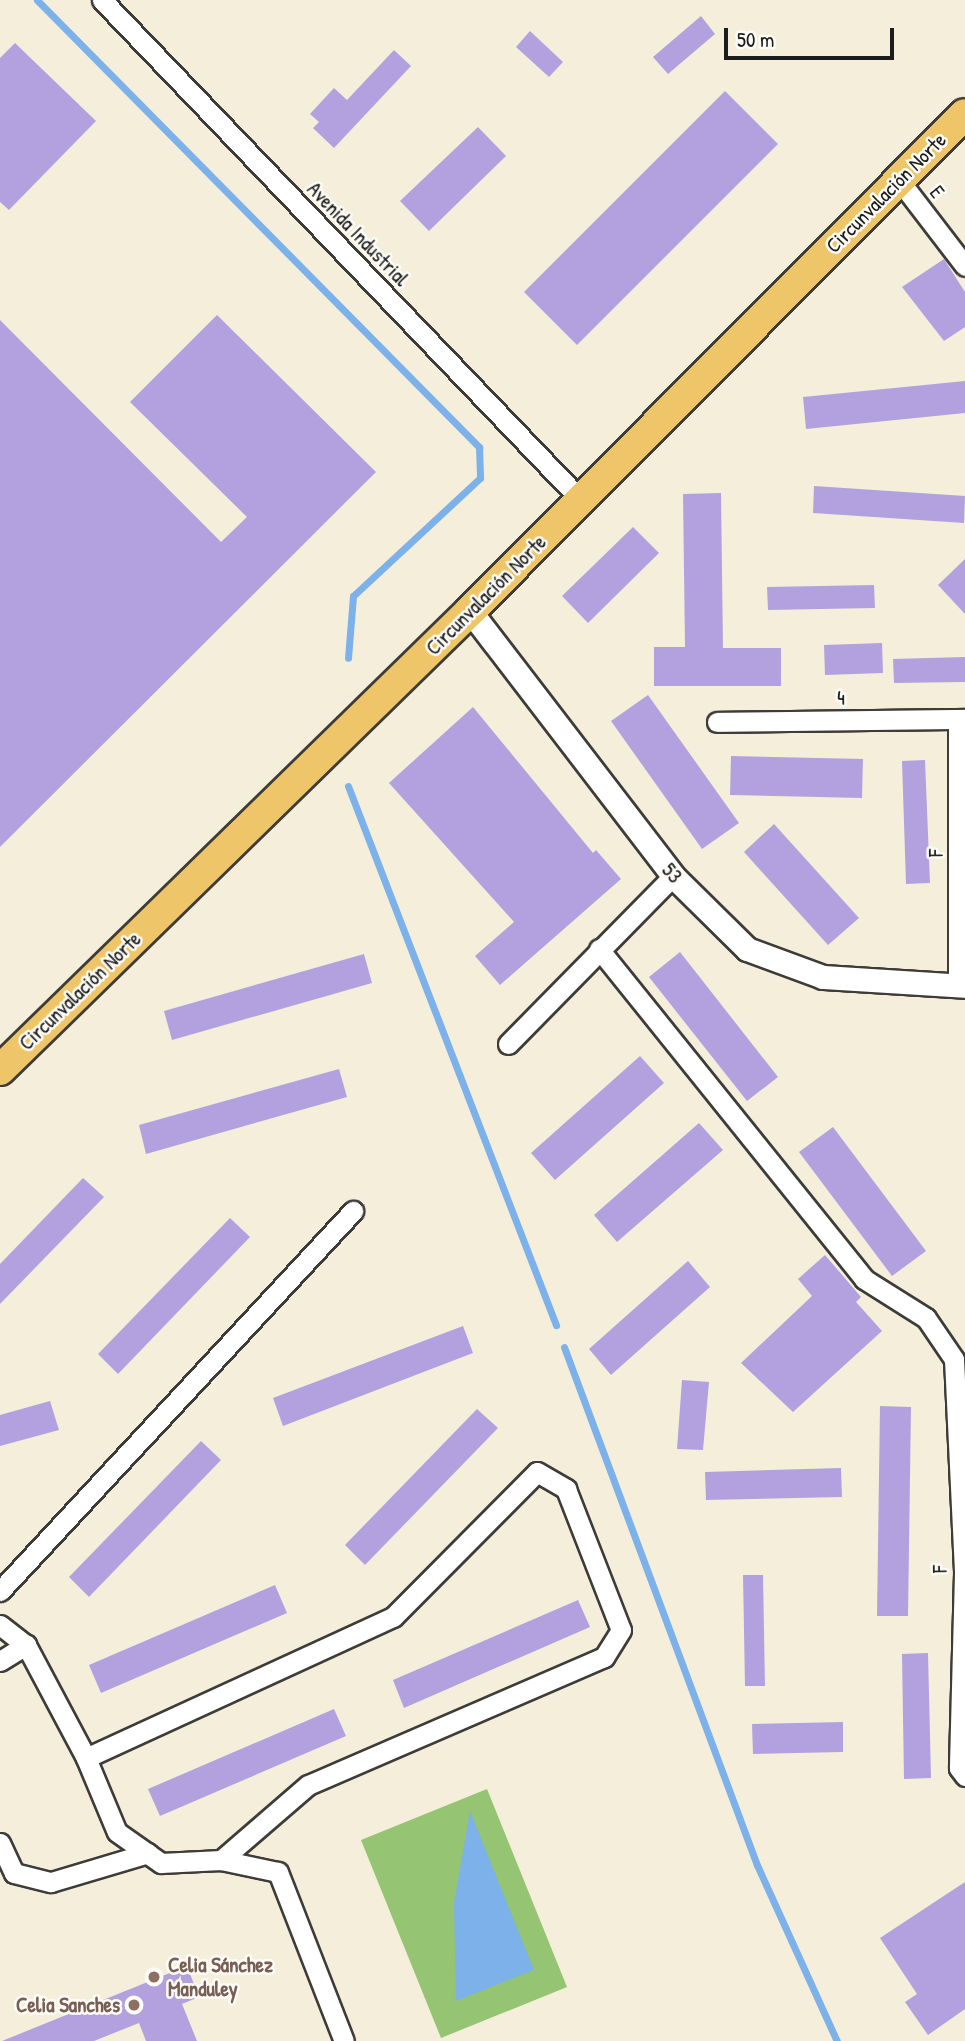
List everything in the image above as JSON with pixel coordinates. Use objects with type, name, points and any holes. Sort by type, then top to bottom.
[{"type":"main road","name":"Circunvalación Norte","points":[[0,1070],[470,611],[965,114]]},
{"type":"street","name":"Avenida Industrial","points":[[102,0],[581,500]]},
{"type":"street","name":"E","points":[[899,180],[965,266]]},
{"type":"street","name":"53","points":[[470,611],[674,876],[747,949],[823,977],[962,986]]},
{"type":"street","name":"4","points":[[717,722],[962,719]]},
{"type":"street","name":"F","points":[[962,719],[962,986]]},
{"type":"street","points":[[508,1044],[599,948],[674,876]]},
{"type":"street","name":"F","points":[[599,948],[864,1279],[926,1318],[954,1359],[964,1573],[960,1768],[965,1776]]},
{"type":"street","points":[[0,1591],[353,1211]]},
{"type":"street","points":[[86,1758],[393,1617],[537,1472],[566,1489],[621,1630],[604,1657],[308,1785],[221,1860]]},
{"type":"street","points":[[0,1625],[26,1645],[86,1758],[117,1832],[161,1863],[221,1860],[278,1871],[344,2041]]},
{"type":"street","points":[[0,1661],[26,1645]]},
{"type":"street","points":[[0,1843],[15,1873],[51,1882],[148,1853]]},
{"type":"green space","points":[[487,1789],[567,1987],[441,2038],[361,1840]]},
{"type":"water","points":[[470,1811],[534,1970],[456,2001],[454,1903]]},
{"type":"building","points":[[701,16],[715,34],[668,74],[653,57]]},
{"type":"building","points":[[530,31],[563,62],[549,77],[516,47]]},
{"type":"building","points":[[15,43],[96,121],[9,210],[0,202],[0,58]]},
{"type":"building","points":[[394,50],[411,66],[334,148],[313,128],[319,122],[310,114],[334,88],[347,100]]},
{"type":"building","points":[[725,91],[778,144],[577,345],[524,292]]},
{"type":"building","points":[[478,127],[506,156],[429,231],[400,201]]},
{"type":"building","points":[[944,259],[965,292],[965,327],[944,341],[902,287]]},
{"type":"building","points":[[217,315],[376,472],[0,847],[0,320],[221,542],[247,517],[130,402]]},
{"type":"building","points":[[965,381],[965,413],[806,429],[803,397]]},
{"type":"building","points":[[814,486],[965,496],[964,523],[813,513]]},
{"type":"building","points":[[721,493],[723,648],[781,648],[781,686],[654,686],[654,647],[685,647],[683,494]]},
{"type":"building","points":[[633,527],[659,553],[588,623],[562,596]]},
{"type":"building","points":[[965,559],[965,614],[938,585]]},
{"type":"building","points":[[874,585],[875,608],[768,610],[767,587]]},
{"type":"building","points":[[882,643],[883,673],[825,675],[824,645]]},
{"type":"building","points":[[965,657],[965,682],[894,683],[893,659]]},
{"type":"building","points":[[648,695],[739,823],[702,849],[611,721]]},
{"type":"building","points":[[473,707],[593,853],[596,850],[621,879],[500,985],[475,956],[514,922],[389,783]]},
{"type":"building","points":[[731,756],[863,759],[862,798],[730,795]]},
{"type":"building","points":[[925,760],[930,883],[906,884],[902,761]]},
{"type":"building","points":[[774,824],[859,918],[828,945],[744,852]]},
{"type":"building","points":[[680,952],[778,1077],[747,1101],[649,977]]},
{"type":"building","points":[[364,954],[372,983],[172,1040],[164,1011]]},
{"type":"building","points":[[640,1056],[664,1083],[555,1180],[531,1153]]},
{"type":"building","points":[[339,1069],[347,1097],[146,1154],[139,1125]]},
{"type":"building","points":[[699,1123],[723,1150],[617,1242],[594,1215]]},
{"type":"building","points":[[833,1127],[926,1251],[892,1276],[799,1152]]},
{"type":"building","points":[[83,1178],[104,1197],[0,1304],[0,1264]]},
{"type":"building","points":[[230,1218],[250,1237],[118,1374],[98,1354]]},
{"type":"building","points":[[825,1255],[861,1297],[856,1302],[882,1331],[793,1412],[741,1363],[812,1296],[798,1279]]},
{"type":"building","points":[[688,1261],[710,1287],[611,1375],[589,1349]]},
{"type":"building","points":[[463,1326],[473,1353],[283,1426],[273,1398]]},
{"type":"building","points":[[682,1380],[709,1382],[703,1450],[677,1449]]},
{"type":"building","points":[[50,1401],[59,1430],[0,1446],[0,1415]]},
{"type":"building","points":[[880,1406],[911,1407],[908,1616],[877,1616]]},
{"type":"building","points":[[477,1409],[498,1428],[365,1565],[345,1545]]},
{"type":"building","points":[[201,1441],[221,1460],[89,1597],[69,1577]]},
{"type":"building","points":[[841,1468],[842,1497],[706,1500],[705,1472]]},
{"type":"building","points":[[743,1575],[763,1575],[765,1686],[745,1686]]},
{"type":"building","points":[[275,1585],[287,1613],[101,1693],[89,1665]]},
{"type":"building","points":[[578,1600],[590,1627],[404,1708],[393,1680]]},
{"type":"building","points":[[928,1653],[931,1778],[904,1779],[902,1654]]},
{"type":"building","points":[[334,1709],[346,1736],[160,1816],[148,1789]]},
{"type":"building","points":[[843,1722],[843,1752],[753,1754],[752,1724]]},
{"type":"building","points":[[965,1882],[965,2009],[928,2035],[905,2002],[917,1994],[880,1938]]},
{"type":"building","name":"Celia Sanches","points":[[187,1966],[199,1997],[182,2004],[197,2041],[146,2041],[139,2023],[94,2041],[2,2041]]},
{"type":"waterway","points":[[37,0],[479,447],[480,478],[353,596],[348,658]]},
{"type":"waterway","points":[[348,786],[556,1325]]},
{"type":"waterway","points":[[564,1347],[757,1865],[837,2041]]},
{"type":"place","name":"Celia Sánchez Manduley","points":[[154,1977]]},
{"type":"place","name":"Celia Sanches","points":[[134,2005]]}]
